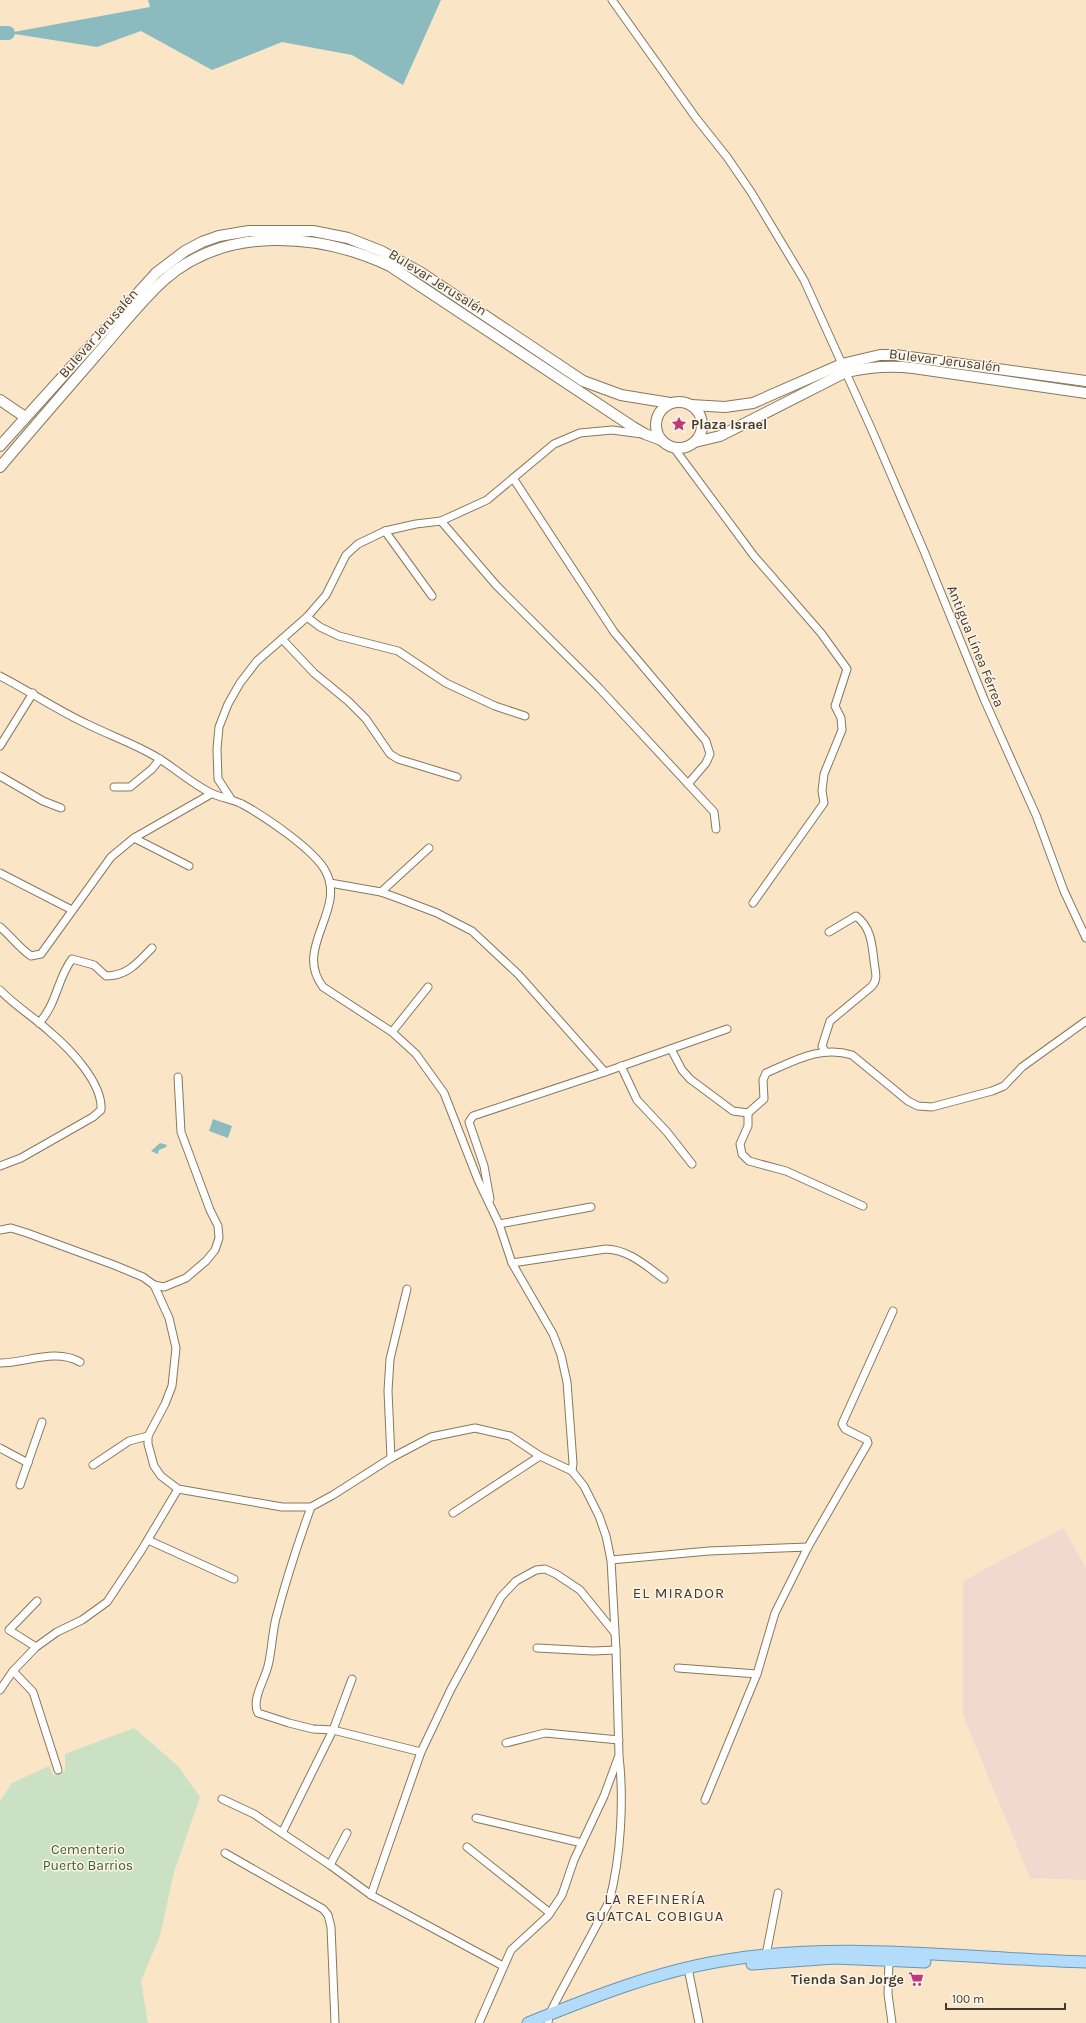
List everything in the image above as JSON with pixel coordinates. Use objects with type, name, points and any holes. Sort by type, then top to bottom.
[{"type":"main road","name":"Bulevar Jerusalén","points":[[0,446],[156,273],[185,251],[218,236],[249,231],[314,231],[331,234],[381,250],[420,272],[583,381],[622,395],[670,403]]},
{"type":"main road","name":"Bulevar Jerusalén","points":[[0,467],[164,280],[202,255],[249,242],[273,240],[327,244],[359,253],[390,266],[645,434],[661,440]]},
{"type":"main road","name":"Bulevar Jerusalén","points":[[691,405],[725,407],[753,403],[880,355],[895,355],[1086,381]]},
{"type":"main road","name":"Bulevar Jerusalén","points":[[695,442],[720,436],[844,368],[895,366],[1086,393]]},
{"type":"main road","points":[[0,400],[25,417]]},
{"type":"main road","points":[[681,401],[691,405],[699,413],[702,420],[702,428],[695,442],[682,448],[674,448],[661,440],[657,434],[656,419],[659,412],[670,403],[681,401]]},
{"type":"main road","points":[[528,2023],[549,2020],[721,1961],[766,1955],[835,1951],[1086,1962]]},
{"type":"main road","points":[[688,1972],[721,1967],[835,1958],[1086,1970]]},
{"type":"street","name":"Antigua Línea Férrea","points":[[612,0],[696,118],[727,157],[751,192],[804,280],[924,551],[984,700],[1036,816],[1064,891],[1086,938]]},
{"type":"street","points":[[231,799],[218,779],[217,749],[219,727],[228,704],[240,683],[257,661],[307,617],[326,596],[335,574],[346,556],[358,544],[385,531],[416,524],[441,521],[487,500],[554,444],[580,433],[612,430],[645,434]]},
{"type":"street","points":[[674,448],[754,556],[821,633],[846,669],[835,706],[841,718],[842,730],[824,774],[822,791],[824,803],[753,903]]},
{"type":"street","points":[[513,478],[614,632],[706,741],[710,754],[706,763],[688,784]]},
{"type":"street","points":[[441,521],[496,585],[599,688],[714,812],[716,830]]},
{"type":"street","points":[[385,531],[432,596]]},
{"type":"street","points":[[307,617],[320,627],[339,636],[398,651],[446,683],[495,706],[525,716]]},
{"type":"street","points":[[282,639],[314,673],[348,701],[366,719],[390,754],[398,759],[456,777]]},
{"type":"street","points":[[0,676],[86,724],[160,759],[212,794],[231,799],[242,804],[297,841],[313,855],[326,872],[330,883],[330,900],[325,918],[315,943],[315,973],[318,982],[323,987],[392,1032],[416,1054],[444,1093],[478,1180],[499,1224],[512,1263],[553,1334],[561,1355],[567,1382],[573,1463],[572,1471]]},
{"type":"street","points":[[0,746],[33,694]]},
{"type":"street","points":[[114,787],[130,787],[152,769],[160,759]]},
{"type":"street","points":[[0,776],[43,801],[61,808]]},
{"type":"street","points":[[0,927],[10,935],[22,951],[31,956],[40,954],[111,857],[134,838],[212,794]]},
{"type":"street","points":[[134,838],[189,866]]},
{"type":"street","points":[[381,892],[429,848]]},
{"type":"street","points":[[0,873],[72,910]]},
{"type":"street","points":[[330,883],[381,892],[437,914],[472,931],[518,974],[605,1072]]},
{"type":"street","points":[[825,1051],[822,1046],[830,1021],[871,987],[876,982],[877,976],[873,944],[862,920],[856,916],[829,932]]},
{"type":"street","points":[[39,1023],[49,1013],[65,969],[72,958],[94,965],[106,976],[116,976],[130,971],[152,948]]},
{"type":"street","points":[[392,1032],[428,988]]},
{"type":"street","points":[[0,990],[39,1023],[76,1058],[92,1080],[102,1099],[101,1110],[93,1117],[21,1158],[0,1166]]},
{"type":"street","points":[[863,1206],[786,1171],[750,1160],[742,1154],[740,1144],[748,1126],[748,1113],[764,1099],[763,1080],[766,1073],[816,1052],[843,1052],[852,1055],[908,1101],[918,1106],[932,1106],[992,1092],[1004,1086],[1022,1067],[1086,1021]]},
{"type":"street","points":[[492,1209],[484,1166],[469,1122],[473,1116],[727,1029]]},
{"type":"street","points":[[671,1049],[682,1070],[690,1078],[734,1111],[748,1113]]},
{"type":"street","points":[[622,1066],[636,1100],[667,1132],[692,1164]]},
{"type":"street","points":[[0,1230],[11,1228],[27,1233],[114,1264],[143,1277],[154,1285],[164,1287],[186,1278],[206,1261],[215,1250],[219,1238],[218,1226],[210,1210],[181,1132],[178,1077]]},
{"type":"street","points":[[499,1224],[590,1207]]},
{"type":"street","points":[[512,1263],[606,1249],[616,1249],[630,1254],[664,1279]]},
{"type":"street","points":[[154,1285],[169,1318],[176,1348],[172,1386],[165,1404],[148,1436],[150,1454],[154,1466],[161,1476],[178,1489],[282,1507],[311,1506],[333,1495],[391,1458],[431,1437],[475,1428],[510,1436],[540,1456],[572,1471],[584,1486],[599,1516],[606,1536],[611,1560],[616,1650],[619,1756],[622,1784],[617,1857],[611,1896],[602,1918],[549,2020]]},
{"type":"street","points":[[391,1458],[388,1390],[390,1358],[407,1289]]},
{"type":"street","points":[[705,1800],[757,1674],[775,1613],[808,1547],[868,1443],[867,1440],[845,1429],[842,1424],[893,1311]]},
{"type":"street","points":[[0,1363],[42,1357],[61,1357],[74,1359],[80,1362]]},
{"type":"street","points":[[20,1485],[42,1422]]},
{"type":"street","points":[[93,1465],[129,1441],[148,1436]]},
{"type":"street","points":[[0,1448],[28,1463]]},
{"type":"street","points":[[453,1513],[540,1456]]},
{"type":"street","points":[[0,1690],[13,1671],[36,1647],[57,1632],[88,1617],[107,1602],[148,1540],[178,1489]]},
{"type":"street","points":[[311,1506],[277,1613],[268,1666],[257,1700],[256,1709],[258,1713],[289,1723],[313,1729],[333,1730],[421,1752]]},
{"type":"street","points":[[148,1540],[234,1579]]},
{"type":"street","points":[[611,1560],[709,1551],[808,1547]]},
{"type":"street","points":[[371,1895],[421,1752],[451,1689],[502,1597],[516,1581],[528,1573],[545,1569],[569,1581],[593,1603],[614,1632]]},
{"type":"street","points":[[36,1647],[9,1630],[37,1601]]},
{"type":"street","points":[[537,1648],[593,1651],[616,1650]]},
{"type":"street","points":[[678,1668],[757,1674]]},
{"type":"street","points":[[13,1671],[33,1692],[58,1770]]},
{"type":"street","points":[[282,1833],[333,1730],[352,1679]]},
{"type":"street","points":[[506,1742],[545,1733],[619,1740]]},
{"type":"street","points":[[479,2023],[511,1950],[550,1913],[562,1895],[582,1843],[604,1796],[619,1756]]},
{"type":"street","points":[[222,1799],[254,1814],[330,1865],[371,1895],[503,1966]]},
{"type":"street","points":[[476,1818],[582,1843]]},
{"type":"street","points":[[330,1865],[348,1833]]},
{"type":"street","points":[[467,1847],[550,1913]]},
{"type":"street","points":[[225,1853],[323,1909],[328,1915],[331,1927],[335,2023]]},
{"type":"street","points":[[766,1955],[778,1893]]},
{"type":"street","points":[[889,1960],[888,1994],[892,2023]]},
{"type":"street","points":[[688,1972],[699,2023]]},
{"type":"shaded area","points":[[1064,1528],[1086,1569],[1086,1880],[1030,1878],[963,1715],[963,1582],[979,1572]]},
{"type":"green space","name":"Cementerio Puerto Barrios","points":[[134,1728],[178,1766],[200,1797],[174,1872],[160,1936],[141,1981],[148,2023],[0,2023],[0,1801],[12,1783],[49,1766],[53,1775],[65,1771],[65,1754]]},
{"type":"water","points":[[148,0],[441,0],[403,85],[352,55],[282,42],[212,70],[141,31],[97,47],[8,33],[150,7]]},
{"type":"water","points":[[213,1119],[232,1126],[228,1138],[209,1131]]},
{"type":"water","points":[[160,1143],[167,1145],[159,1150],[158,1154],[151,1151]]},
{"type":"waterway","points":[[0,33],[8,33]]},
{"type":"place","name":"Plaza Israel","points":[[679,424]]},
{"type":"place","name":"Tienda San Jorge","points":[[916,1979]]},
{"type":"district","name":"EL MIRADOR","points":[[679,1593]]},
{"type":"district","name":"LA REFINERÍA GUATCAL COBIGUA","points":[[655,1908]]}]
